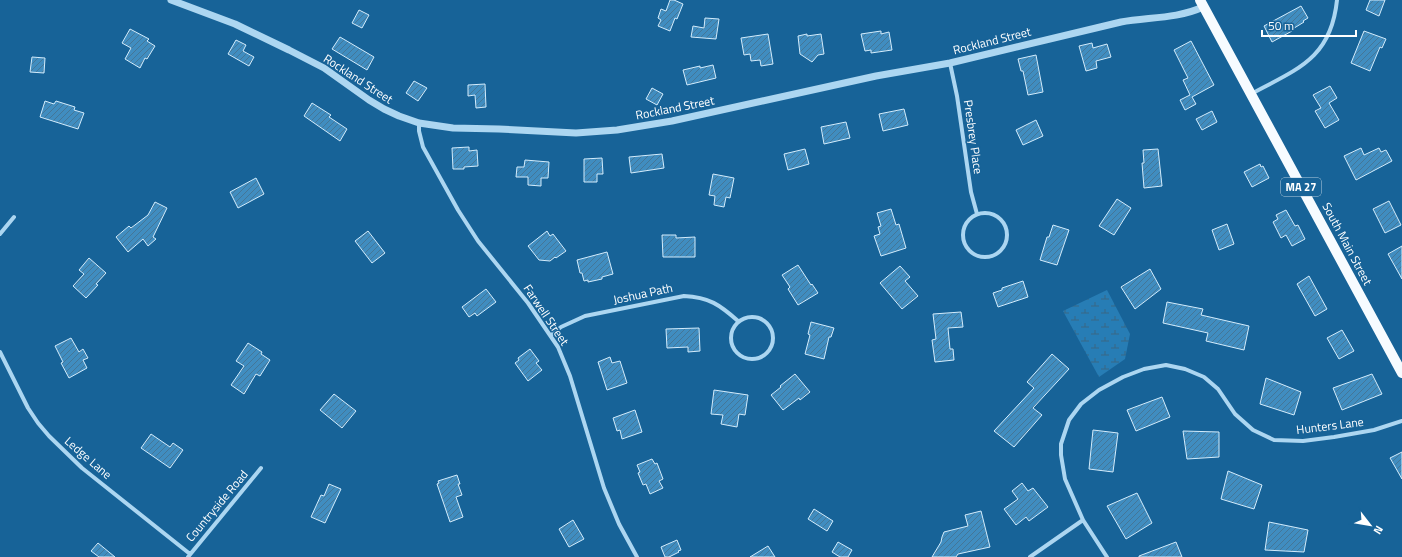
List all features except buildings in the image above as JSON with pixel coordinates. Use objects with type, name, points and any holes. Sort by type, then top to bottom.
[{"type":"main road","name":"South Main Street","points":[[1201,3],[1402,373]]},
{"type":"street","name":"Rockland Street","points":[[171,0],[235,24],[289,50],[324,68],[384,109],[399,116],[419,122],[453,128],[576,133],[595,132],[672,121],[876,76],[950,63],[1121,22],[1141,18],[1183,14],[1201,3]]},
{"type":"street","points":[[1251,94],[1296,70],[1315,54],[1330,33],[1334,23],[1337,0]]},
{"type":"street","name":"Presbrey Place","points":[[950,63],[957,96],[971,192],[977,214]]},
{"type":"street","name":"Farwell Street","points":[[419,122],[419,132],[423,146],[461,215],[478,241],[523,297],[550,335],[564,361],[570,376],[604,488],[619,524],[637,557]]},
{"type":"street","points":[[989,213],[995,215],[1001,219],[1008,231],[1006,243],[996,255],[986,258],[973,254],[963,239],[965,227],[971,218],[977,214],[989,213]]},
{"type":"street","points":[[0,234],[14,217]]},
{"type":"street","name":"Joshua Path","points":[[550,335],[561,327],[585,316],[684,296],[697,296],[711,300],[738,321]]},
{"type":"street","points":[[754,316],[763,319],[768,323],[773,335],[772,346],[767,353],[756,359],[750,360],[743,358],[736,353],[731,342],[731,335],[733,328],[738,321],[746,317],[754,316]]},
{"type":"street","name":"Ledge Lane","points":[[0,352],[28,408],[49,436],[82,468],[189,555]]},
{"type":"street","name":"Hunters Lane","points":[[1107,557],[1083,520],[1066,479],[1061,444],[1069,420],[1081,404],[1099,390],[1123,377],[1144,369],[1166,365],[1185,369],[1204,377],[1218,389],[1235,414],[1253,430],[1274,440],[1303,441],[1334,437],[1374,430],[1402,420]]},
{"type":"street","name":"Countryside Road","points":[[189,555],[261,468]]},
{"type":"street","points":[[1030,557],[1083,520]]},
{"type":"green space","points":[[1107,290],[1130,334],[1125,359],[1099,377],[1063,311]]}]
